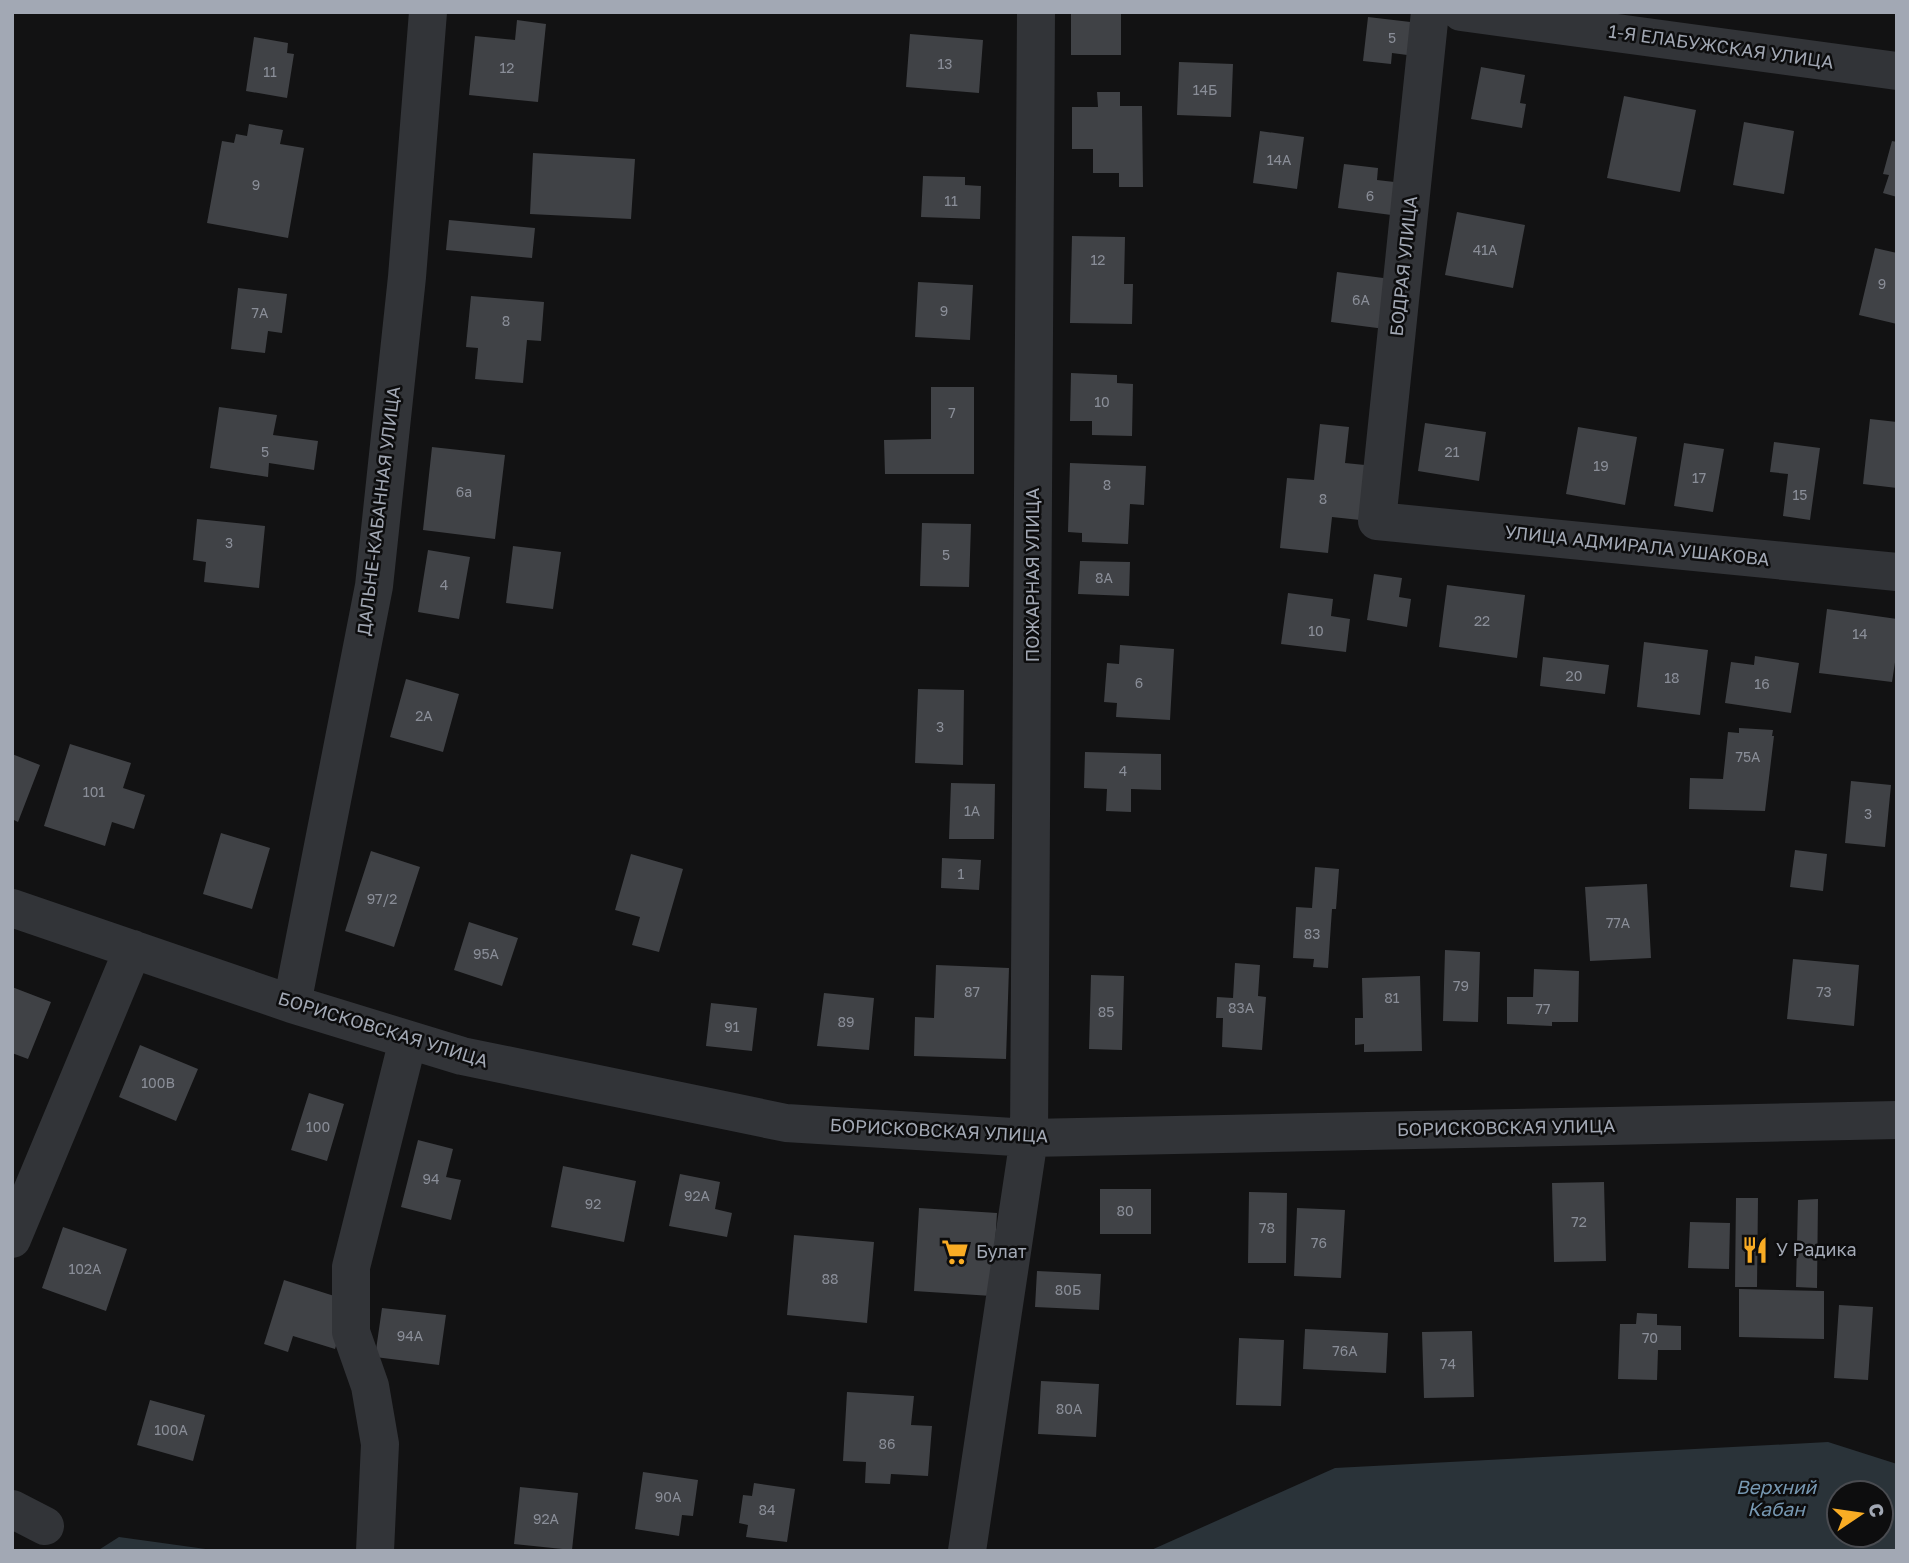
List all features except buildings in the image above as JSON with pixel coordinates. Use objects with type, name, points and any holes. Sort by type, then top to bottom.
[{"type":"street","name":"ДАЛЬНЕ-КАБАННАЯ УЛИЦА","points":[[292,1004],[374,586],[407,277],[428,12]]},
{"type":"street","name":"ПОЖАРНАЯ УЛИЦА","points":[[967,1551],[1029,1138],[1036,12]]},
{"type":"street","name":"БОДРАЯ УЛИЦА","points":[[1377,521],[1430,12]]},
{"type":"street","name":"1-Я ЕЛАБУЖСКАЯ УЛИЦА","points":[[1461,12],[1897,71]]},
{"type":"street","name":"УЛИЦА АДМИРАЛА УШАКОВА","points":[[1377,521],[1897,572]]},
{"type":"street","name":"БОРИСКОВСКАЯ УЛИЦА","points":[[12,908],[292,1004],[462,1056],[786,1123],[1029,1138],[1897,1120]]},
{"type":"street","points":[[12,1239],[133,949]]},
{"type":"street","points":[[375,1551],[380,1444],[370,1386],[351,1332],[351,1267],[408,1040]]},
{"type":"water","name":"Верхний Кабан","points":[[1828,1442],[1897,1464],[1897,1551],[1149,1551],[1335,1468]]},
{"type":"water","points":[[119,1537],[220,1551],[97,1551]]},
{"type":"place","name":"У Радика","points":[[1755,1250]]},
{"type":"place","name":"Булат","points":[[955,1252]]}]
